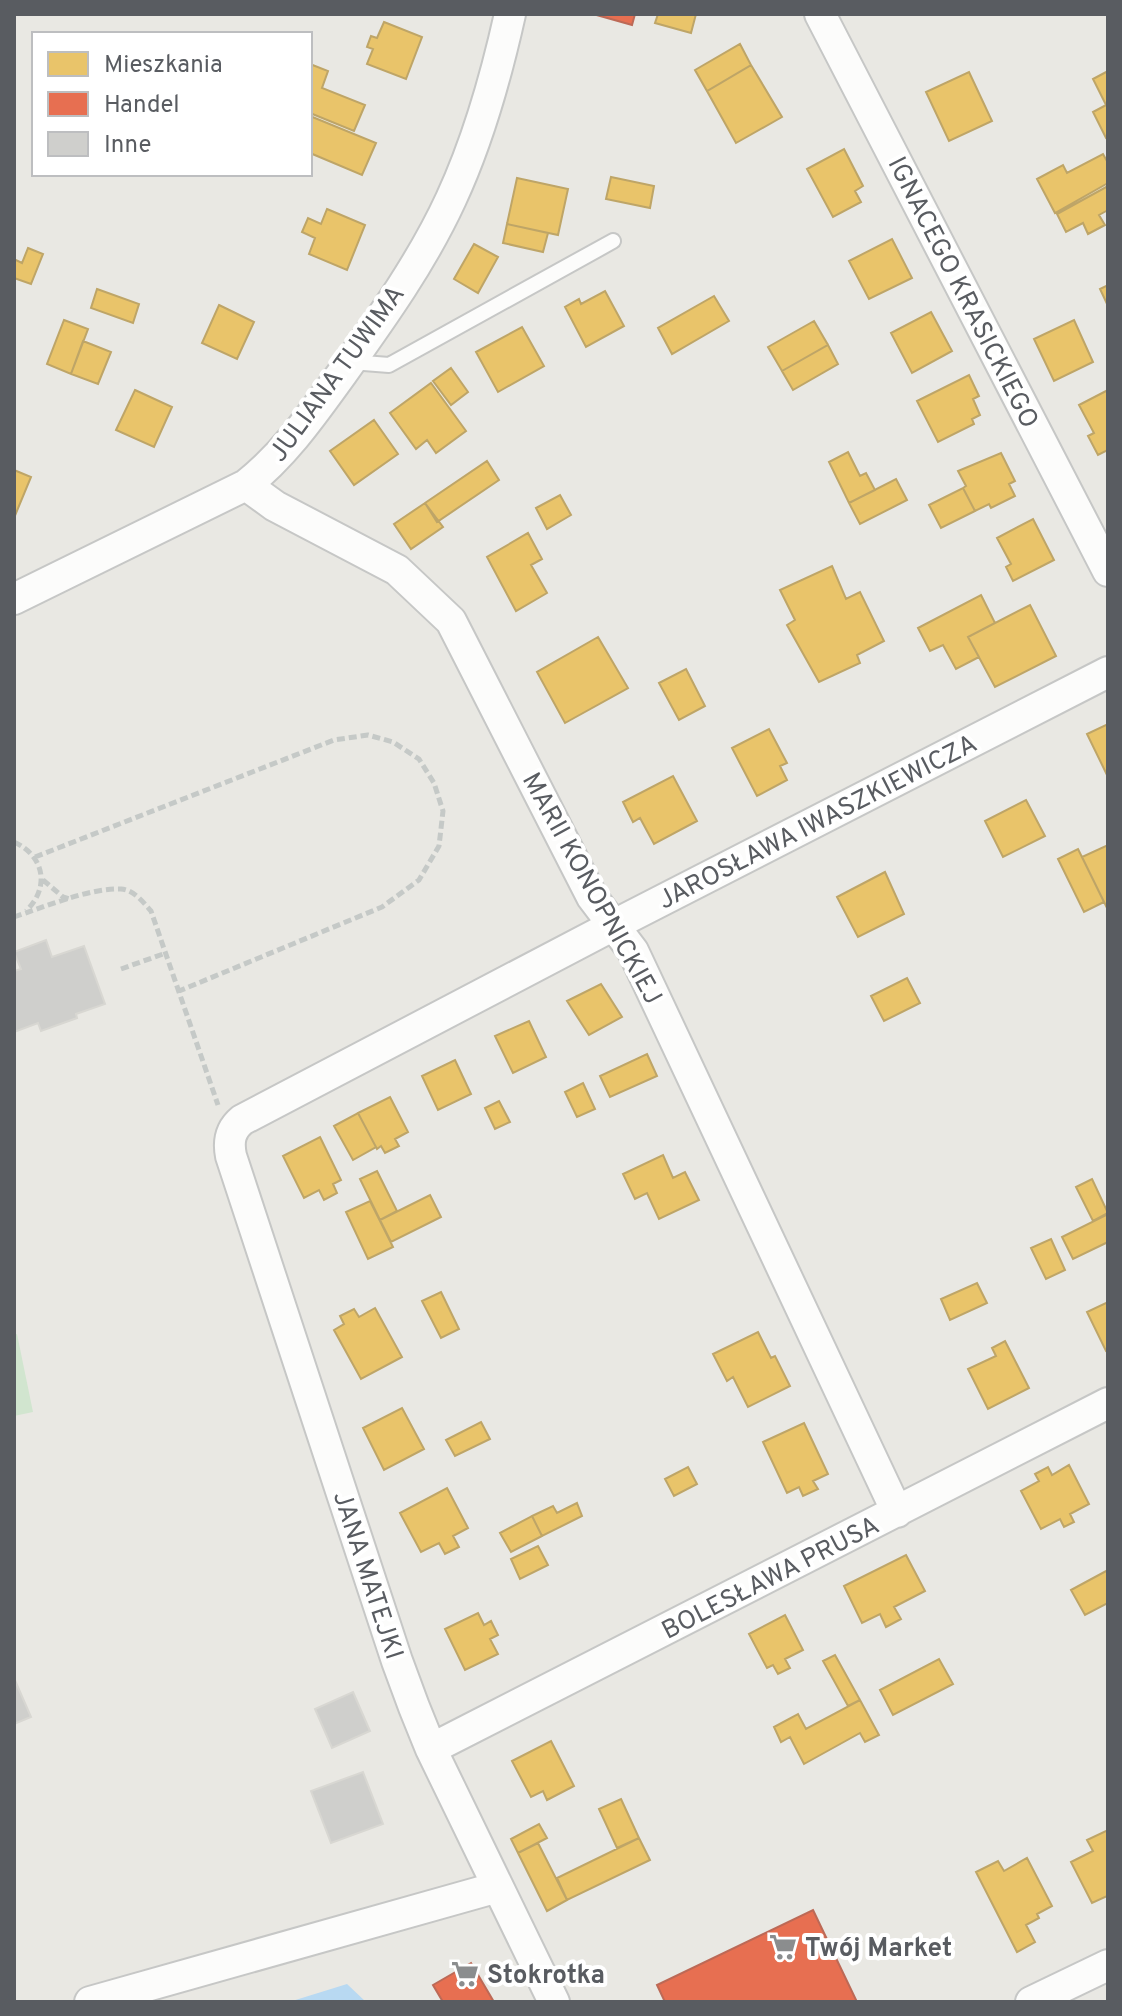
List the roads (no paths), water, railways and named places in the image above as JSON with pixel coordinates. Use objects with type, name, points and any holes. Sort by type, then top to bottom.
[{"type":"street","name":"JULIANA TUWIMA","points":[[14,599],[246,485],[275,460],[296,436],[398,292],[450,202],[472,148],[510,14]]},
{"type":"street","name":"IGNACEGO KRASICKIEGO","points":[[820,14],[1108,571]]},
{"type":"street","name":"MARII KONOPNICKIEJ","points":[[246,485],[275,506],[397,570],[451,621],[592,897],[633,951],[897,1512]]},
{"type":"street","name":"JAROSŁAWA IWASZKIEWICZA","points":[[231,1136],[248,1117],[1108,672]]},
{"type":"street","name":"JANA MATEJKI","points":[[231,1136],[236,1171],[397,1661],[431,1749],[554,2002]]},
{"type":"street","name":"BOLESŁAWA PRUSA","points":[[431,1749],[1108,1403]]},
{"type":"street","points":[[90,2002],[498,1887]]},
{"type":"street","points":[[1031,2002],[1108,1965]]},
{"type":"lane","points":[[350,362],[389,365],[613,241]]},
{"type":"water","points":[[347,1984],[366,2002],[289,2002]]},
{"type":"place","name":"Twój Market","points":[[783,1947]]},
{"type":"place","name":"Stokrotka","points":[[465,1974]]}]
